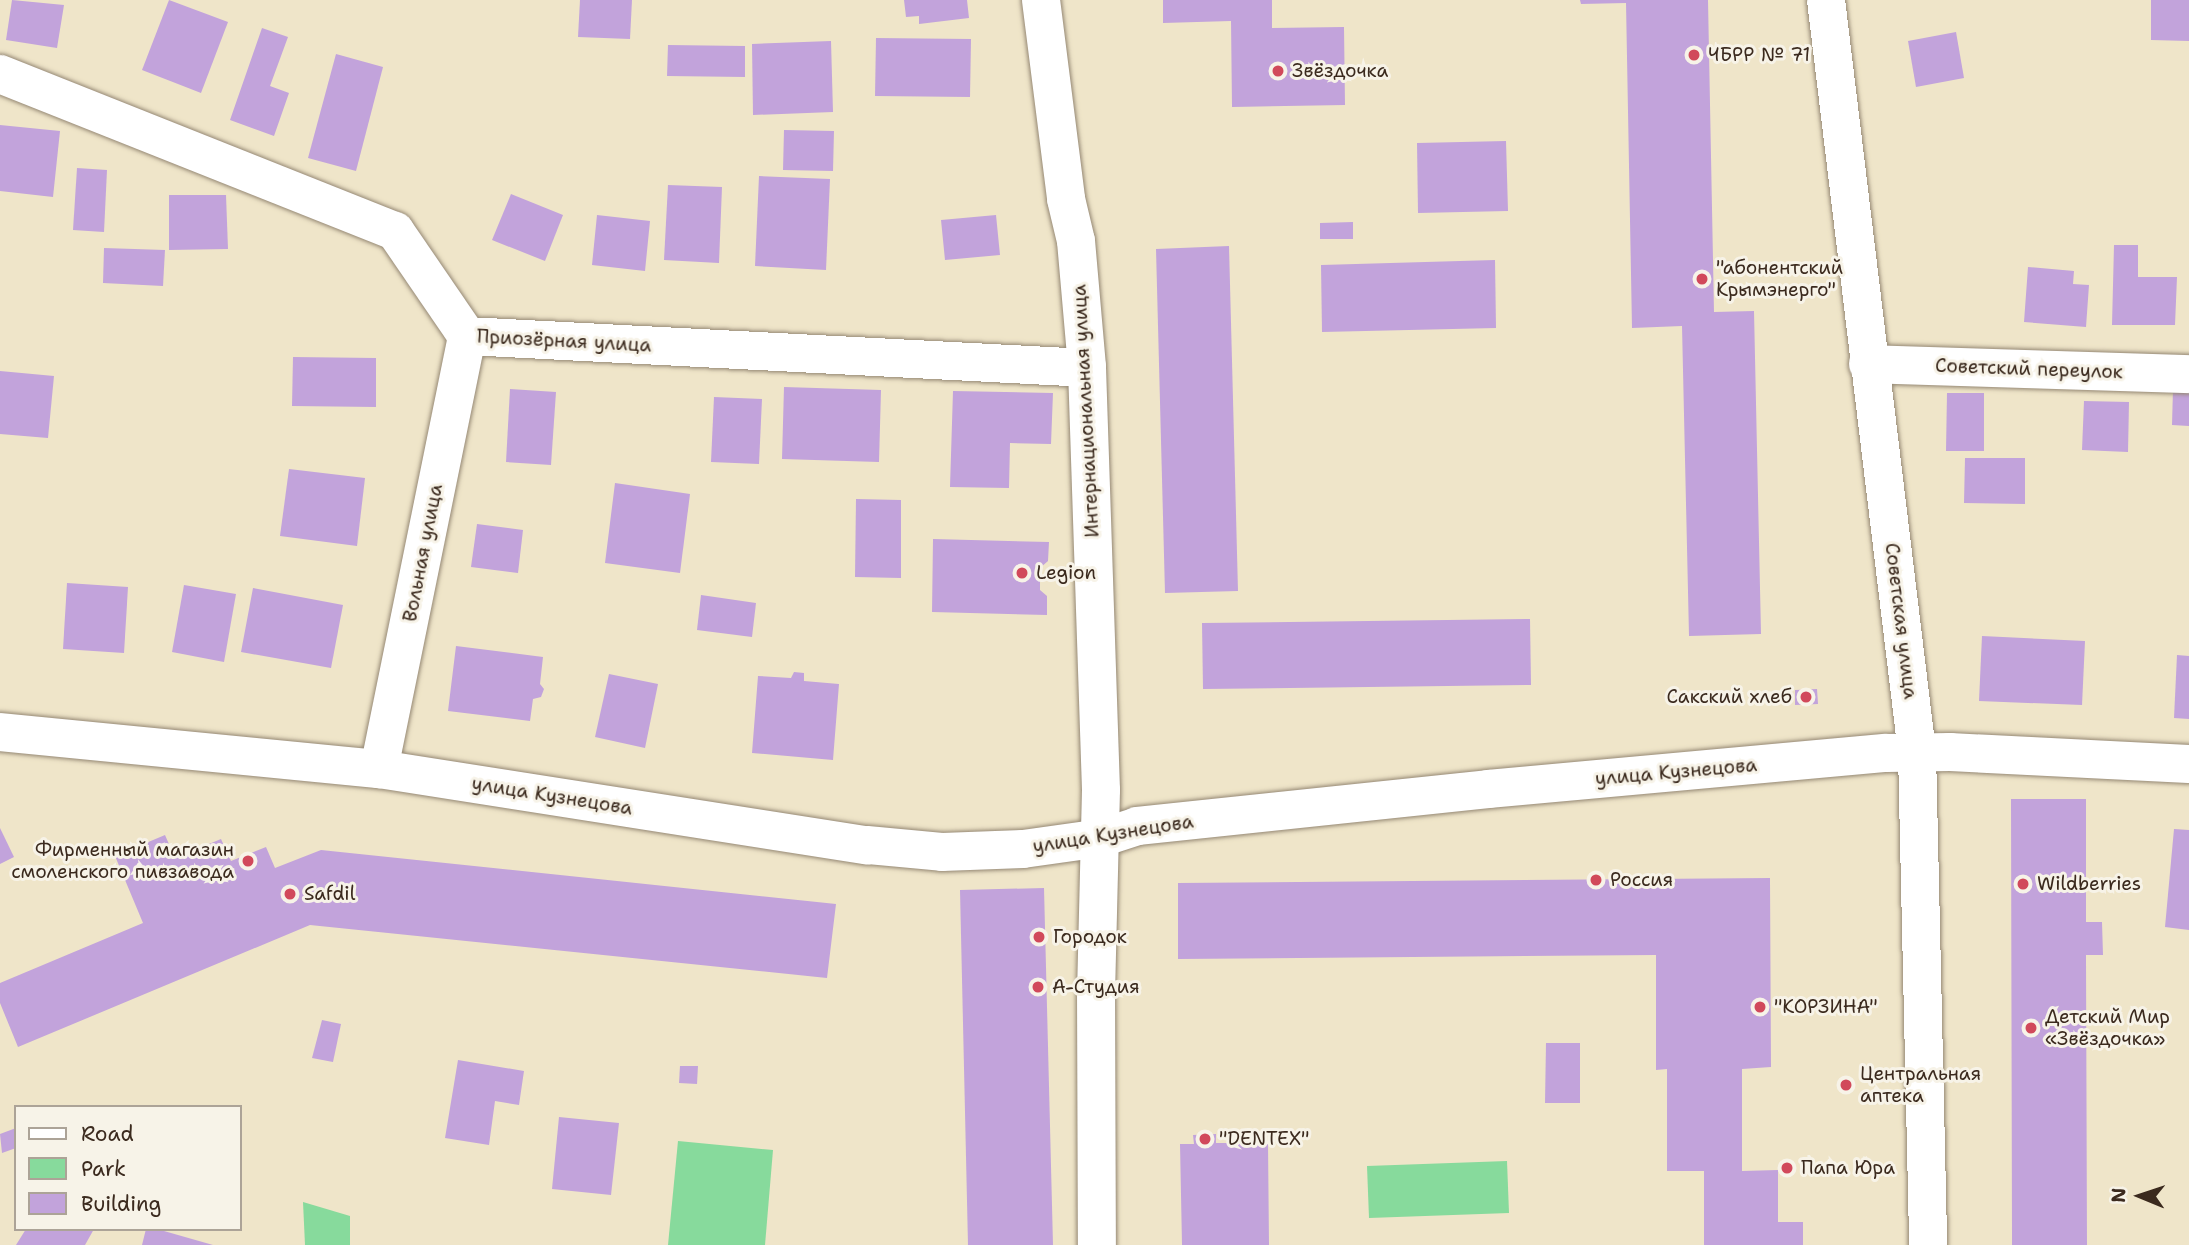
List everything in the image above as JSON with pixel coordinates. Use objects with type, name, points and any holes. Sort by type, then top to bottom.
[{"type":"street","name":"Интернациональная улица","points":[[1041,0],[1066,199],[1076,241],[1087,368],[1101,838],[1097,921],[1097,1245]]},
{"type":"street","name":"Советская улица","points":[[1826,0],[1917,752],[1928,1245]]},
{"type":"street","name":"Приозёрная улица","points":[[0,74],[396,231],[467,336],[1087,368]]},
{"type":"street","name":"Вольная улица","points":[[379,769],[467,336]]},
{"type":"street","name":"Советский переулок","points":[[1868,364],[2189,374]]},
{"type":"street","name":"улица Кузнецова","points":[[0,732],[379,769],[879,846],[942,852],[1009,849],[1101,838],[1136,825],[1488,789],[1917,752],[2189,764]]},
{"type":"green space","points":[[678,1141],[773,1150],[765,1245],[668,1245]]},
{"type":"green space","points":[[1507,1161],[1509,1213],[1369,1218],[1367,1166]]},
{"type":"green space","points":[[303,1202],[350,1216],[350,1245],[305,1245]]},
{"type":"building","points":[[12,0],[64,5],[57,48],[6,40]]},
{"type":"building","points":[[169,0],[228,22],[201,93],[142,70]]},
{"type":"building","points":[[580,0],[632,0],[630,39],[578,37]]},
{"type":"building","points":[[904,0],[967,0],[969,18],[919,24],[919,16],[906,17]]},
{"type":"building","points":[[1163,0],[1272,0],[1272,28],[1344,27],[1345,105],[1232,107],[1231,21],[1163,23]]},
{"type":"building","points":[[1580,0],[1708,0],[1714,312],[1754,311],[1761,634],[1689,636],[1682,326],[1632,328],[1626,3],[1581,4]]},
{"type":"building","points":[[2151,0],[2189,0],[2189,41],[2151,40]]},
{"type":"building","points":[[262,28],[288,37],[270,86],[289,93],[274,136],[230,120]]},
{"type":"building","points":[[1956,32],[1964,78],[1916,87],[1908,41]]},
{"type":"building","points":[[876,38],[971,39],[970,97],[875,96]]},
{"type":"building","points":[[831,41],[833,112],[753,115],[752,44]]},
{"type":"building","points":[[668,45],[745,46],[745,77],[667,76]]},
{"type":"building","points":[[336,54],[383,67],[356,171],[308,158]]},
{"type":"building","points":[[0,125],[60,131],[53,197],[0,191]]},
{"type":"building","points":[[784,130],[834,131],[833,171],[783,170]]},
{"type":"building","points":[[1506,141],[1508,211],[1418,213],[1417,143]]},
{"type":"building","points":[[77,168],[107,170],[104,232],[73,230]]},
{"type":"building","points":[[759,176],[830,179],[826,270],[755,266]]},
{"type":"building","points":[[668,185],[722,187],[719,263],[664,260]]},
{"type":"building","points":[[511,194],[563,215],[545,261],[492,240]]},
{"type":"building","points":[[169,195],[226,195],[228,249],[169,250]]},
{"type":"building","points":[[597,215],[650,221],[645,271],[592,265]]},
{"type":"building","points":[[996,215],[1000,255],[945,260],[941,220]]},
{"type":"building","points":[[1353,222],[1353,239],[1320,239],[1320,223]]},
{"type":"building","points":[[2114,245],[2138,245],[2138,277],[2177,277],[2175,325],[2112,325]]},
{"type":"building","points":[[1229,246],[1238,591],[1165,593],[1156,249]]},
{"type":"building","points":[[104,248],[165,250],[163,286],[103,283]]},
{"type":"building","points":[[1495,260],[1496,328],[1322,332],[1321,265]]},
{"type":"building","points":[[2028,267],[2074,271],[2073,284],[2089,285],[2086,327],[2024,322]]},
{"type":"building","points":[[293,357],[376,358],[376,407],[292,406]]},
{"type":"building","points":[[0,371],[54,376],[48,438],[0,434]]},
{"type":"building","points":[[784,387],[881,390],[879,462],[782,459]]},
{"type":"building","points":[[510,389],[556,392],[551,465],[506,462]]},
{"type":"building","points":[[2173,389],[2189,390],[2189,426],[2172,425]]},
{"type":"building","points":[[953,391],[1053,393],[1051,444],[1010,443],[1009,488],[950,487]]},
{"type":"building","points":[[1947,393],[1984,393],[1984,451],[1946,451]]},
{"type":"building","points":[[714,397],[762,399],[759,464],[711,462]]},
{"type":"building","points":[[2084,401],[2129,402],[2128,452],[2082,450]]},
{"type":"building","points":[[1965,458],[2025,458],[2025,504],[1964,503]]},
{"type":"building","points":[[289,469],[365,478],[357,546],[280,536]]},
{"type":"building","points":[[615,483],[690,494],[680,573],[605,563]]},
{"type":"building","points":[[856,499],[901,500],[901,578],[855,577]]},
{"type":"building","points":[[477,524],[523,530],[518,573],[471,567]]},
{"type":"building","points":[[933,539],[1049,542],[1048,561],[1040,568],[1040,590],[1047,596],[1047,615],[932,612]]},
{"type":"building","points":[[67,583],[128,587],[124,653],[63,649]]},
{"type":"building","points":[[184,585],[236,594],[224,662],[172,652]]},
{"type":"building","points":[[253,588],[343,605],[331,668],[241,652]]},
{"type":"building","points":[[701,595],[756,603],[752,637],[697,630]]},
{"type":"building","points":[[1530,619],[1531,685],[1203,689],[1202,623]]},
{"type":"building","points":[[1982,636],[2085,641],[2082,705],[1979,701]]},
{"type":"building","points":[[456,646],[543,657],[540,684],[544,689],[541,697],[533,699],[530,721],[448,711]]},
{"type":"building","points":[[2177,655],[2189,656],[2189,719],[2174,718]]},
{"type":"building","points":[[794,672],[804,673],[804,681],[839,684],[833,760],[752,753],[758,676],[791,678]]},
{"type":"building","points":[[609,674],[658,684],[645,748],[595,737]]},
{"type":"building","name":"Сакский хлеб","points":[[1817,689],[1818,704],[1795,705],[1795,690]]},
{"type":"building","points":[[2011,799],[2086,799],[2086,922],[2102,922],[2103,955],[2086,955],[2087,1245],[2012,1245]]},
{"type":"building","points":[[0,828],[14,857],[0,864]]},
{"type":"building","points":[[2174,829],[2189,830],[2189,930],[2165,927]]},
{"type":"building","points":[[165,835],[175,858],[221,839],[231,861],[266,847],[275,868],[321,850],[836,904],[827,978],[310,925],[18,1047],[0,1003],[0,983],[143,923],[115,856]]},
{"type":"building","points":[[1770,878],[1771,1067],[1742,1069],[1742,1171],[1778,1170],[1778,1222],[1803,1222],[1803,1245],[1704,1245],[1704,1171],[1667,1171],[1667,1069],[1656,1070],[1656,955],[1178,959],[1178,883]]},
{"type":"building","points":[[1044,888],[1053,1245],[968,1245],[960,890]]},
{"type":"building","points":[[322,1020],[341,1024],[333,1062],[312,1058]]},
{"type":"building","points":[[1546,1043],[1580,1043],[1580,1103],[1545,1103]]},
{"type":"building","points":[[458,1060],[524,1071],[519,1105],[495,1101],[489,1145],[445,1138]]},
{"type":"building","points":[[680,1066],[698,1066],[697,1084],[679,1083]]},
{"type":"building","points":[[559,1117],[619,1123],[611,1195],[552,1189]]},
{"type":"building","points":[[14,1129],[14,1149],[2,1153],[0,1134]]},
{"type":"building","points":[[1216,1134],[1216,1143],[1268,1143],[1269,1245],[1182,1245],[1180,1144],[1194,1144],[1193,1135]]},
{"type":"building","points":[[25,1231],[93,1231],[85,1245],[16,1245]]},
{"type":"building","points":[[146,1231],[164,1231],[213,1245],[142,1245]]},
{"type":"place","name":"ЧБРР № 71","points":[[1694,55]]},
{"type":"place","name":"Звёздочка","points":[[1278,71]]},
{"type":"place","name":"\"абонентский Крымэнерго\"","points":[[1702,279]]},
{"type":"place","name":"Legion","points":[[1022,573]]},
{"type":"place","name":"Сакский хлеб","points":[[1806,697]]},
{"type":"place","name":"Фирменный магазин смоленского пивзавода","points":[[248,861]]},
{"type":"place","name":"Россия","points":[[1596,880]]},
{"type":"place","name":"Wildberries","points":[[2023,884]]},
{"type":"place","name":"Safdil","points":[[290,894]]},
{"type":"place","name":"Городок","points":[[1039,937]]},
{"type":"place","name":"А-Студия","points":[[1038,987]]},
{"type":"place","name":"\"КОРЗИНА\"","points":[[1760,1007]]},
{"type":"place","name":"Детский Мир «Звёздочка»","points":[[2031,1028]]},
{"type":"place","name":"Центральная аптека","points":[[1846,1085]]},
{"type":"place","name":"\"DENTEX\"","points":[[1205,1139]]},
{"type":"place","name":"Папа Юра","points":[[1787,1168]]}]
